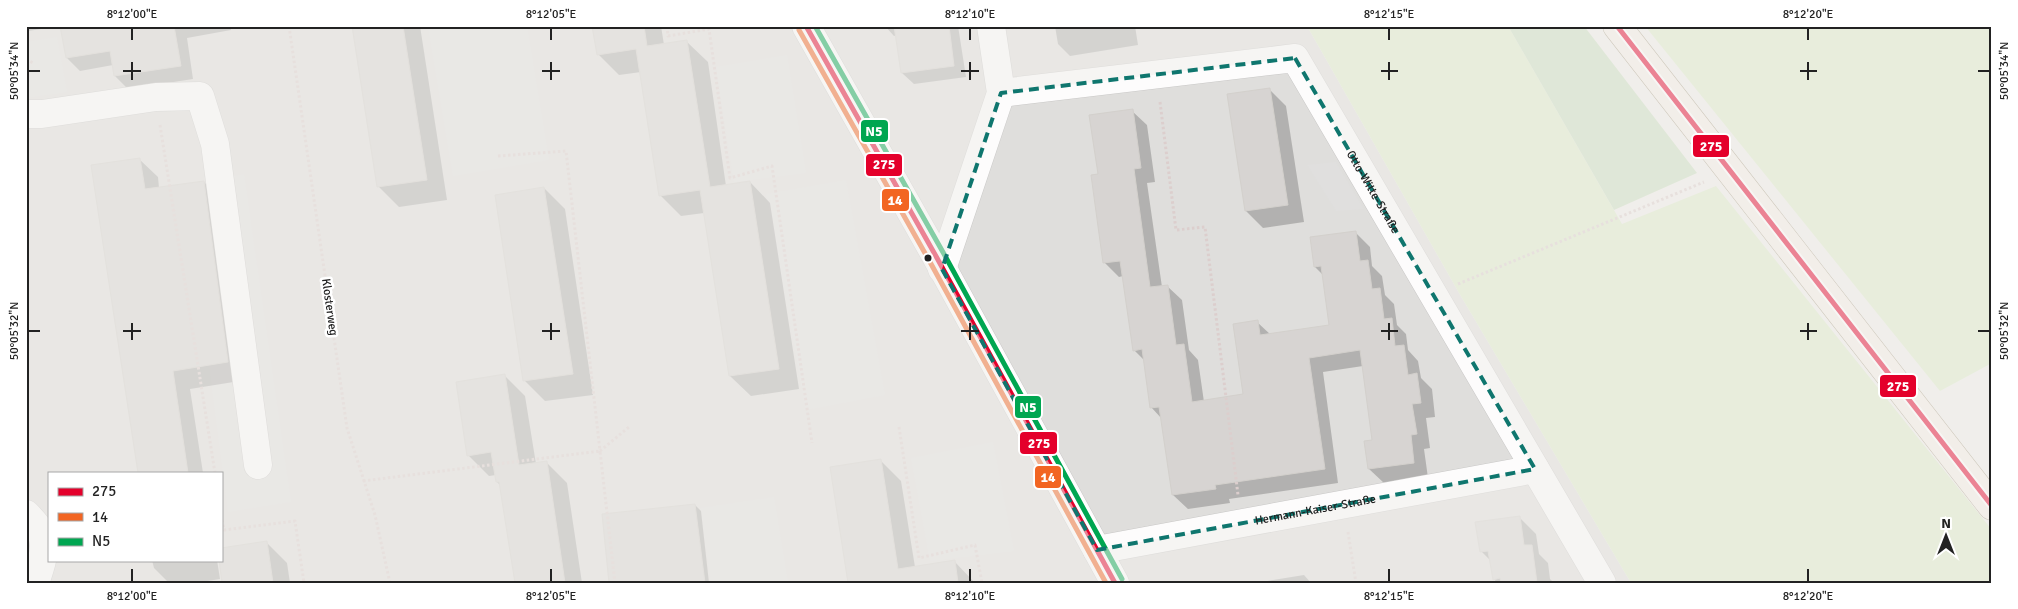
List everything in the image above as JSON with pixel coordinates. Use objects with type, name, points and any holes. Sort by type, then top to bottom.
[{"type":"main road","points":[[1617,26],[1992,506]]},
{"type":"street","points":[[806,26],[1115,583]]},
{"type":"street","points":[[942,269],[1001,93],[991,26]]},
{"type":"street","name":"Otto-Witte-Straße","points":[[1001,93],[1295,58],[1434,294],[1534,470],[1602,583]]},
{"type":"street","points":[[26,114],[42,114],[156,97],[200,96],[215,144],[258,465]]},
{"type":"street","name":"Hermann-Kaiser-Straße","points":[[1097,550],[1241,522],[1534,470]]},
{"type":"street","points":[[26,514],[41,532],[44,546],[35,583]]},
{"type":"path","name":"Klosterweg","points":[[289,26],[347,428],[376,516],[390,583]]},
{"type":"path","points":[[667,26],[668,36],[709,29],[730,178],[772,166],[812,443]]},
{"type":"path","points":[[26,59],[33,63]]},
{"type":"path","points":[[1157,74],[1176,230],[1205,227],[1241,522]]},
{"type":"path","points":[[156,97],[215,472]]},
{"type":"path","points":[[498,156],[566,151],[615,583]]},
{"type":"path","points":[[1434,294],[1730,171]]},
{"type":"path","points":[[363,481],[600,451],[629,427]]},
{"type":"path","points":[[899,427],[919,558],[975,545],[982,583]]},
{"type":"path","points":[[1344,504],[1356,583]]},
{"type":"path","points":[[222,520],[224,530],[295,521],[304,583]]},
{"type":"highlighted area","points":[[1295,58],[1535,469],[1097,550],[942,269],[1001,93]]},
{"type":"shaded area","points":[[26,26],[1307,26],[1459,293],[1631,583],[26,583]]},
{"type":"shaded area","points":[[428,26],[527,26],[549,160],[453,176]]},
{"type":"shaded area","points":[[57,37],[67,92],[26,98],[26,42]]},
{"type":"shaded area","points":[[787,55],[806,173],[734,182],[716,67]]},
{"type":"shaded area","points":[[1336,162],[1364,209],[1336,211],[1307,165]]},
{"type":"shaded area","points":[[244,174],[291,502],[228,512],[209,365],[235,361],[210,180]]},
{"type":"shaded area","points":[[846,180],[885,395],[806,410],[766,194]]},
{"type":"shaded area","points":[[993,442],[1014,551],[930,561],[911,458]]},
{"type":"shaded area","points":[[774,497],[788,583],[711,583],[700,508]]},
{"type":"green space","points":[[1307,26],[1508,26],[1622,224],[1716,186],[1992,530],[1992,583],[1631,583],[1459,293]]},
{"type":"green space","points":[[1508,26],[1584,26],[1697,173],[1614,210]]},
{"type":"green space","points":[[1645,26],[1992,26],[1992,363],[1940,391]]},
{"type":"building","points":[[60,26],[174,26],[181,66],[114,76],[110,51],[66,58]]},
{"type":"building","points":[[352,26],[403,26],[427,180],[377,187]]},
{"type":"building","points":[[592,26],[644,26],[647,46],[687,40],[710,187],[750,181],[779,369],[729,376],[700,190],[659,196],[636,49],[597,55]]},
{"type":"building","points":[[894,26],[949,26],[954,66],[901,73]]},
{"type":"building","points":[[1270,88],[1288,205],[1245,211],[1227,94]]},
{"type":"building","points":[[1133,109],[1141,168],[1134,169],[1150,287],[1168,285],[1176,345],[1184,344],[1192,402],[1243,394],[1233,324],[1258,320],[1260,335],[1329,325],[1321,266],[1314,267],[1310,237],[1356,231],[1360,261],[1368,260],[1372,289],[1380,288],[1384,319],[1392,318],[1395,346],[1404,345],[1408,375],[1417,373],[1421,403],[1412,404],[1417,434],[1411,435],[1414,463],[1368,469],[1364,441],[1372,440],[1360,350],[1309,358],[1325,469],[1215,485],[1216,489],[1172,495],[1159,407],[1150,408],[1142,349],[1133,351],[1120,261],[1103,263],[1091,175],[1098,174],[1089,115]]},
{"type":"building","points":[[140,158],[145,189],[204,181],[228,362],[173,371],[188,472],[138,472],[91,165]]},
{"type":"building","points":[[544,187],[573,374],[523,381],[495,195]]},
{"type":"building","points":[[505,374],[519,465],[547,461],[565,583],[515,583],[499,482],[496,482],[491,452],[467,456],[456,382]]},
{"type":"building","points":[[881,459],[898,569],[955,560],[958,583],[848,583],[830,467]]},
{"type":"building","points":[[695,504],[705,583],[609,583],[602,514]]},
{"type":"building","points":[[1520,516],[1524,545],[1532,545],[1537,583],[1501,583],[1500,578],[1493,580],[1488,551],[1480,552],[1475,522]]},
{"type":"building","points":[[267,541],[273,583],[222,583],[219,562],[222,562],[222,548]]},
{"type":"transit line","name":"275","points":[[806,26],[937,258],[1115,583]]},
{"type":"transit line","name":"N5","points":[[815,26],[944,254],[1122,579]]},
{"type":"transit line","name":"275","points":[[1617,26],[1992,506]]},
{"type":"transit line","name":"14","points":[[799,30],[930,262],[1106,583]]}]
